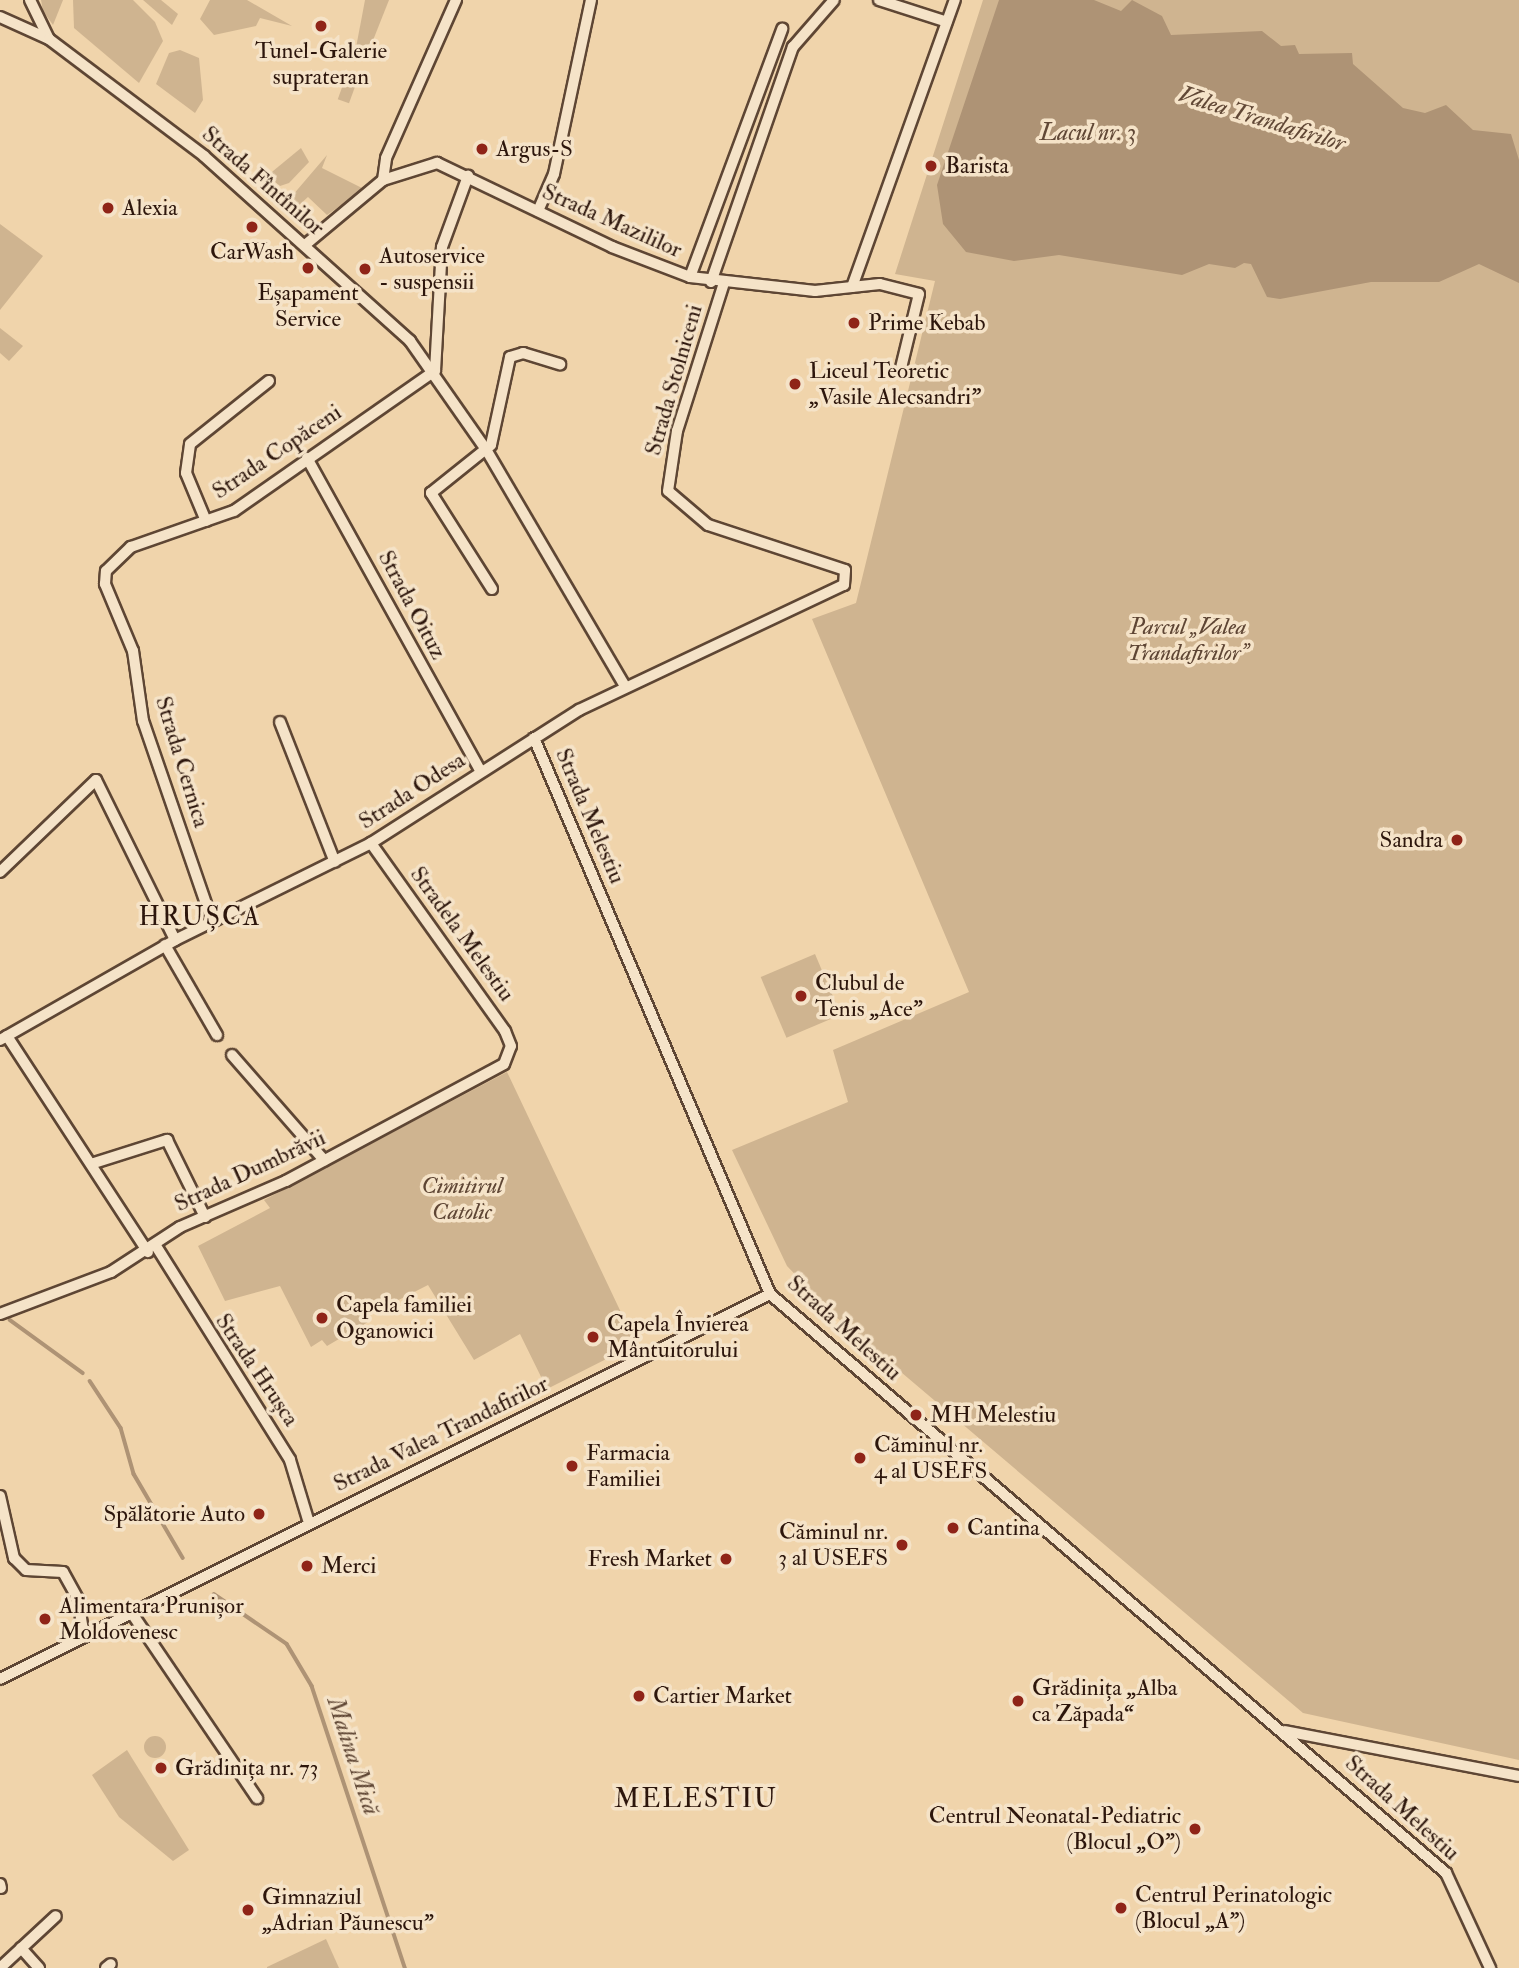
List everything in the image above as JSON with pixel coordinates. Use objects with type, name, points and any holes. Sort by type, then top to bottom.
[{"type":"street","name":"Strada Fîntînilor","points":[[30,0],[49,39]]},
{"type":"street","points":[[383,180],[386,158],[456,0]]},
{"type":"street","points":[[538,211],[554,174],[591,0]]},
{"type":"street","points":[[711,282],[793,47],[834,0]]},
{"type":"street","points":[[879,0],[947,22]]},
{"type":"street","points":[[852,287],[955,0]]},
{"type":"street","name":"Strada Fîntînilor","points":[[0,17],[49,39],[204,156],[305,246],[435,371],[487,451],[625,686]]},
{"type":"street","name":"Strada Stolniceni","points":[[690,277],[782,29]]},
{"type":"street","name":"Strada Mazililor","points":[[305,246],[383,180],[426,161],[468,176],[538,211],[690,277],[724,283],[852,287],[880,284],[919,294],[900,372]]},
{"type":"street","points":[[435,371],[442,247],[468,176]]},
{"type":"street","name":"Strada Stolniceni","points":[[724,283],[677,431],[668,491],[708,525],[837,566],[847,580]]},
{"type":"street","points":[[492,589],[431,493],[487,451],[499,424],[510,357],[523,353],[560,364]]},
{"type":"street","name":"Strada Copăceni","points":[[104,577],[131,547],[234,511],[435,371]]},
{"type":"street","points":[[206,521],[186,472],[190,444],[269,381]]},
{"type":"street","name":"Strada Oituz","points":[[307,458],[481,772]]},
{"type":"street","name":"Strada Cernica","points":[[104,577],[133,651],[146,732],[212,921]]},
{"type":"street","name":"Strada Odesa","points":[[4,1038],[170,942],[371,843],[534,738],[625,686],[835,592],[847,580]]},
{"type":"street","points":[[280,722],[334,862]]},
{"type":"street","name":"Strada Melestiu","points":[[534,738],[770,1294],[1446,1872],[1490,1968]]},
{"type":"street","points":[[0,872],[96,780],[170,942],[218,1035]]},
{"type":"street","name":"Stradela Melestiu","points":[[371,843],[505,1031],[510,1053]]},
{"type":"street","name":"Strada Hrușca","points":[[4,1038],[94,1163],[116,1209],[152,1249],[283,1448],[303,1489],[309,1523]]},
{"type":"street","name":"Strada Dumbrăvii","points":[[0,1314],[95,1280],[205,1217],[324,1160],[498,1068],[510,1053]]},
{"type":"street","points":[[232,1055],[324,1160]]},
{"type":"street","points":[[94,1163],[167,1140],[205,1217]]},
{"type":"street","name":"Strada Valea Trandafirilor","points":[[0,1679],[770,1294]]},
{"type":"street","points":[[1,1498],[14,1558],[26,1570],[63,1572],[78,1600],[84,1636]]},
{"type":"street","points":[[131,1612],[257,1798]]},
{"type":"street","name":"Strada Melestiu","points":[[1284,1731],[1519,1776]]},
{"type":"street","points":[[0,1968],[56,1916]]},
{"type":"street","points":[[21,1948],[38,1968]]},
{"type":"green space","points":[[41,0],[63,0],[53,25],[43,11]]},
{"type":"green space","points":[[73,0],[133,0],[155,22],[163,41],[139,83],[74,28]]},
{"type":"green space","points":[[143,0],[161,0],[178,14],[172,25]]},
{"type":"green space","points":[[210,0],[247,0],[292,26],[260,18],[256,26],[214,35],[200,19]]},
{"type":"green space","points":[[365,0],[389,0],[366,58],[355,53]]},
{"type":"green space","name":"Parcul „Valea Trandafirilor”","points":[[983,0],[1519,0],[1519,1760],[1303,1713],[836,1317],[787,1266],[732,1150],[848,1102],[833,1050],[969,992],[812,619],[856,603],[935,281],[895,274]]},
{"type":"green space","points":[[180,50],[199,58],[203,100],[195,113],[156,84],[169,53]]},
{"type":"green space","points":[[348,71],[359,75],[349,103],[338,99]]},
{"type":"green space","points":[[301,148],[309,162],[289,183],[280,186],[267,176]]},
{"type":"green space","points":[[327,155],[322,168],[364,189],[327,215],[308,197],[298,206],[292,196]]},
{"type":"green space","points":[[0,224],[43,256],[0,310]]},
{"type":"green space","points":[[0,328],[23,346],[9,361],[0,353]]},
{"type":"green space","name":"Clubul de Tenis „Ace”","points":[[815,954],[841,1015],[786,1038],[761,977]]},
{"type":"green space","name":"Cimitirul Catolic","points":[[507,1072],[636,1344],[547,1389],[520,1334],[474,1360],[428,1285],[367,1316],[368,1322],[327,1346],[322,1340],[311,1347],[280,1286],[225,1301],[198,1246],[270,1208],[264,1200]]},
{"type":"green space","points":[[155,1736],[163,1739],[166,1747],[163,1755],[155,1758],[147,1755],[144,1747],[147,1739]]},
{"type":"green space","points":[[127,1750],[189,1850],[173,1861],[119,1817],[92,1775]]},
{"type":"green space","points":[[326,1939],[339,1968],[267,1968],[267,1967]]},
{"type":"water","name":"Lacul nr. 3","points":[[999,0],[1094,0],[1121,11],[1132,0],[1162,16],[1171,35],[1262,31],[1281,46],[1295,45],[1299,54],[1352,53],[1353,64],[1403,108],[1425,113],[1446,105],[1473,130],[1511,134],[1519,160],[1519,283],[1479,264],[1439,282],[1371,282],[1280,299],[1267,297],[1251,264],[1244,263],[1235,268],[1209,264],[1182,275],[1059,255],[1014,261],[966,252],[943,224],[937,185]]},
{"type":"waterway","name":"Malina Mică","points":[[10,1320],[83,1373]]},
{"type":"waterway","name":"Malina Mică","points":[[90,1381],[121,1428],[134,1474],[183,1558]]},
{"type":"waterway","name":"Malina Mică","points":[[214,1594],[287,1644],[312,1686],[405,1968]]},
{"type":"place","name":"Tunel-Galerie suprateran","points":[[321,26]]},
{"type":"place","name":"Argus-S","points":[[482,149]]},
{"type":"place","name":"Barista","points":[[931,166]]},
{"type":"place","name":"Alexia","points":[[108,208]]},
{"type":"place","name":"CarWash","points":[[252,227]]},
{"type":"place","name":"Eșapament Service","points":[[308,268]]},
{"type":"place","name":"Autoservice - suspensii","points":[[365,269]]},
{"type":"place","name":"Prime Kebab","points":[[854,323]]},
{"type":"place","name":"Liceul Teoretic „Vasile Alecsandri”","points":[[795,384]]},
{"type":"place","name":"Sandra","points":[[1457,840]]},
{"type":"place","name":"Clubul de Tenis „Ace”","points":[[801,996]]},
{"type":"place","name":"Capela familiei Oganowici","points":[[322,1318]]},
{"type":"place","name":"Capela Învierea Mântuitorului","points":[[593,1337]]},
{"type":"place","name":"MH Melestiu","points":[[916,1415]]},
{"type":"place","name":"Căminul nr. 4 al USEFS","points":[[860,1458]]},
{"type":"place","name":"Farmacia Familiei","points":[[572,1466]]},
{"type":"place","name":"Spălătorie Auto","points":[[259,1514]]},
{"type":"place","name":"Cantina","points":[[953,1528]]},
{"type":"place","name":"Căminul nr. 3 al USEFS","points":[[902,1545]]},
{"type":"place","name":"Fresh Market","points":[[726,1559]]},
{"type":"place","name":"Merci","points":[[307,1566]]},
{"type":"place","name":"Alimentara Prunișor Moldovenesc","points":[[45,1619]]},
{"type":"place","name":"Cartier Market","points":[[639,1696]]},
{"type":"place","name":"Grădinița „Alba ca Zăpada“","points":[[1018,1701]]},
{"type":"place","name":"Grădinița nr. 73","points":[[161,1768]]},
{"type":"place","name":"Centrul Neonatal-Pediatric (Blocul „O”)","points":[[1195,1829]]},
{"type":"place","name":"Centrul Perinatologic (Blocul „A”)","points":[[1121,1908]]},
{"type":"place","name":"Gimnaziul „Adrian Păunescu”","points":[[248,1910]]},
{"type":"district","name":"HRUȘCA","points":[[200,918]]},
{"type":"district","name":"MELESTIU","points":[[696,1800]]},
{"type":"water label","name":"Valea Trandafirilor","points":[[1262,119]]}]
